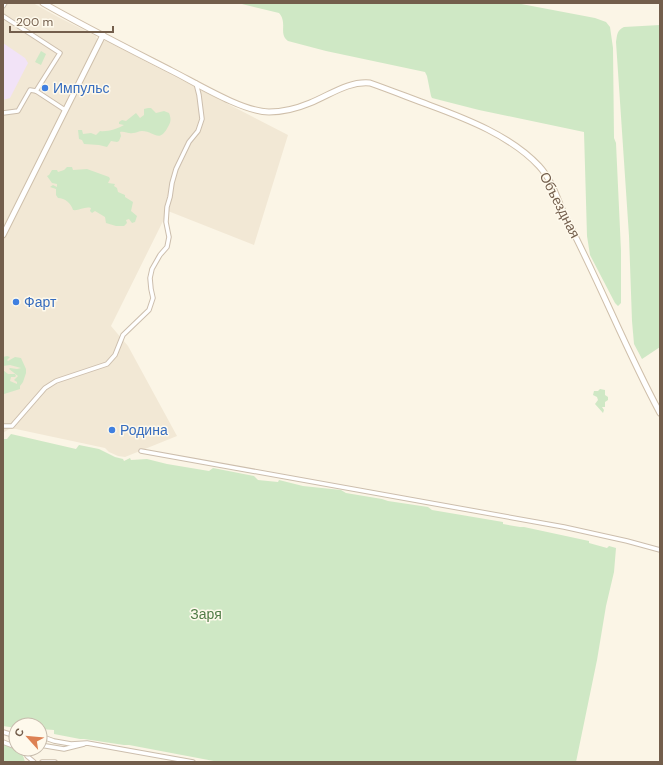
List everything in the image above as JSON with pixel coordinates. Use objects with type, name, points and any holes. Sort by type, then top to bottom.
[{"type":"main road","name":"Объездная","points":[[43,3],[243,106],[265,112],[283,110],[311,103],[338,89],[356,83],[370,83],[483,127],[527,155],[540,167],[551,184],[637,368],[660,413]]},
{"type":"main road","points":[[3,235],[103,35]]},
{"type":"street","points":[[3,16],[60,53],[36,91]]},
{"type":"street","points":[[3,426],[12,426],[45,388],[56,381],[107,364],[115,355],[123,336],[149,310],[153,298],[150,289],[152,269],[160,255],[167,247],[169,237],[166,222],[167,207],[172,183],[176,169],[189,142],[198,131],[202,119],[196,83]]},
{"type":"street","points":[[3,113],[18,111],[30,90],[36,91],[65,110]]},
{"type":"street","points":[[142,451],[564,527],[660,550]]},
{"type":"street","points":[[48,739],[71,744],[87,743],[193,762]]},
{"type":"street","points":[[48,747],[64,749],[74,748],[87,743]]},
{"type":"street","points":[[42,762],[55,762]]},
{"type":"shaded area","points":[[3,3],[33,3],[96,36],[98,42],[3,231]]},
{"type":"shaded area","points":[[103,41],[106,41],[288,135],[254,245],[168,211],[111,326],[128,346],[177,436],[125,457],[109,452],[105,448],[16,429],[9,429],[3,433],[3,239],[100,44]]},
{"type":"shaded area","points":[[3,43],[25,58],[28,63],[10,98],[3,100]]},
{"type":"green space","points":[[238,3],[516,3],[595,18],[606,22],[610,27],[613,48],[614,138],[616,143],[621,251],[621,303],[618,306],[615,303],[590,255],[587,236],[584,132],[479,110],[432,98],[425,72],[326,51],[288,41],[283,32],[283,21],[279,13]]},
{"type":"green space","points":[[660,25],[660,347],[642,359],[634,344],[632,321],[629,236],[616,42],[619,31],[624,27]]},
{"type":"green space","points":[[41,51],[46,54],[41,65],[35,62]]},
{"type":"green space","points":[[151,108],[156,113],[164,111],[169,113],[169,125],[166,131],[159,136],[142,131],[135,133],[120,132],[121,136],[119,141],[111,141],[107,147],[84,144],[82,140],[79,139],[78,130],[82,130],[83,134],[91,133],[96,135],[100,131],[112,130],[124,125],[119,124],[119,122],[122,120],[126,121],[136,113],[140,118],[144,115],[144,109]]},
{"type":"green space","points":[[67,167],[72,167],[73,170],[87,169],[109,177],[110,179],[108,183],[115,184],[114,186],[117,188],[118,192],[125,195],[125,197],[133,202],[131,211],[137,216],[135,222],[132,223],[129,219],[126,220],[127,223],[124,226],[116,226],[106,223],[105,217],[95,211],[92,213],[90,211],[91,208],[73,210],[67,201],[58,198],[56,195],[56,189],[50,187],[53,185],[57,187],[57,184],[52,183],[47,176],[52,170],[57,170],[58,172]]},
{"type":"green space","points":[[3,357],[10,357],[7,360],[8,361],[15,357],[21,358],[26,369],[26,373],[20,389],[4,394],[3,396],[3,370],[8,374],[15,374],[16,376],[11,377],[10,381],[17,384],[14,380],[18,376],[9,369],[21,368],[10,365],[3,366]]},
{"type":"green space","points":[[600,389],[605,390],[605,395],[608,397],[608,400],[605,402],[605,407],[602,407],[604,410],[603,413],[595,404],[598,400],[597,397],[593,395],[594,391],[598,391]]},
{"type":"green space","name":"Заря","points":[[11,434],[76,449],[79,445],[99,449],[115,457],[123,459],[124,461],[130,458],[131,460],[147,459],[209,471],[213,468],[254,476],[258,480],[278,482],[279,480],[303,486],[341,490],[346,493],[428,507],[432,510],[503,522],[503,524],[589,541],[589,543],[607,548],[609,546],[616,548],[614,572],[576,762],[219,762],[129,745],[54,734],[54,730],[48,730],[48,717],[8,717],[8,727],[3,726],[3,439],[7,439]]},
{"type":"green space","points":[[3,744],[8,746],[8,757],[24,757],[25,762],[3,762]]},
{"type":"place","name":"Импульс","points":[[45,88]]},
{"type":"place","name":"Фарт","points":[[16,302]]},
{"type":"place","name":"Родина","points":[[112,430]]}]
